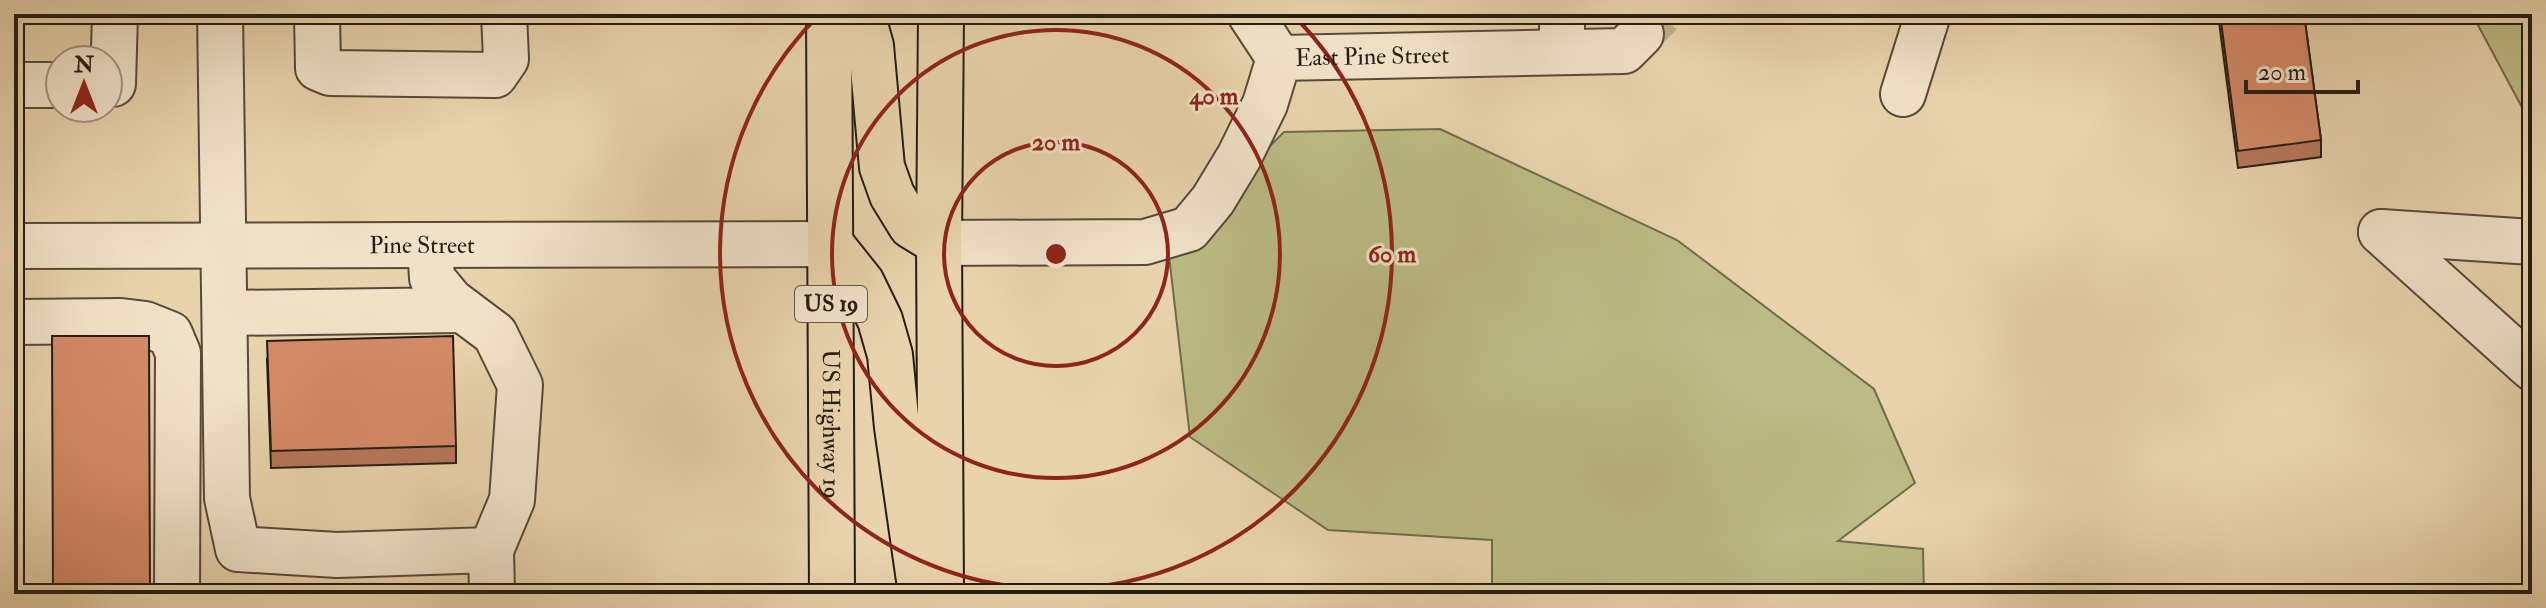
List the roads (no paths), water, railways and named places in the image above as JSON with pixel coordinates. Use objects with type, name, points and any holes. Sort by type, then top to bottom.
[{"type":"highway","name":"US Highway 19","points":[[829,14],[832,594]]},
{"type":"highway","points":[[862,14],[871,46],[882,167],[892,195],[911,226],[939,243]]},
{"type":"highway","points":[[941,14],[941,594]]},
{"type":"highway","points":[[831,244],[862,283],[880,320],[890,355],[921,594]]},
{"type":"street","points":[[114,44],[115,14]]},
{"type":"street","points":[[220,14],[227,498],[238,549],[337,555],[491,550]]},
{"type":"street","points":[[317,14],[318,68],[330,73],[495,75],[506,59],[504,14]]},
{"type":"street","points":[[1250,14],[1279,58]]},
{"type":"street","points":[[1903,94],[1928,14]]},
{"type":"street","name":"East Pine Street","points":[[939,243],[1145,242],[1189,229],[1213,200],[1239,157],[1265,104],[1279,58],[1562,33],[1632,43]]},
{"type":"street","points":[[14,85],[44,85]]},
{"type":"street","points":[[2532,242],[2381,232],[2532,368]]},
{"type":"street","name":"Pine Street","points":[[14,246],[831,244]]},
{"type":"street","points":[[430,245],[432,278],[451,301],[495,334],[520,385],[512,500],[491,550],[492,594]]},
{"type":"street","points":[[225,313],[463,310]]},
{"type":"street","points":[[14,322],[121,321],[145,324],[170,334],[178,353],[177,594]]},
{"type":"tunnel","points":[[1641,34],[1661,14]]}]
